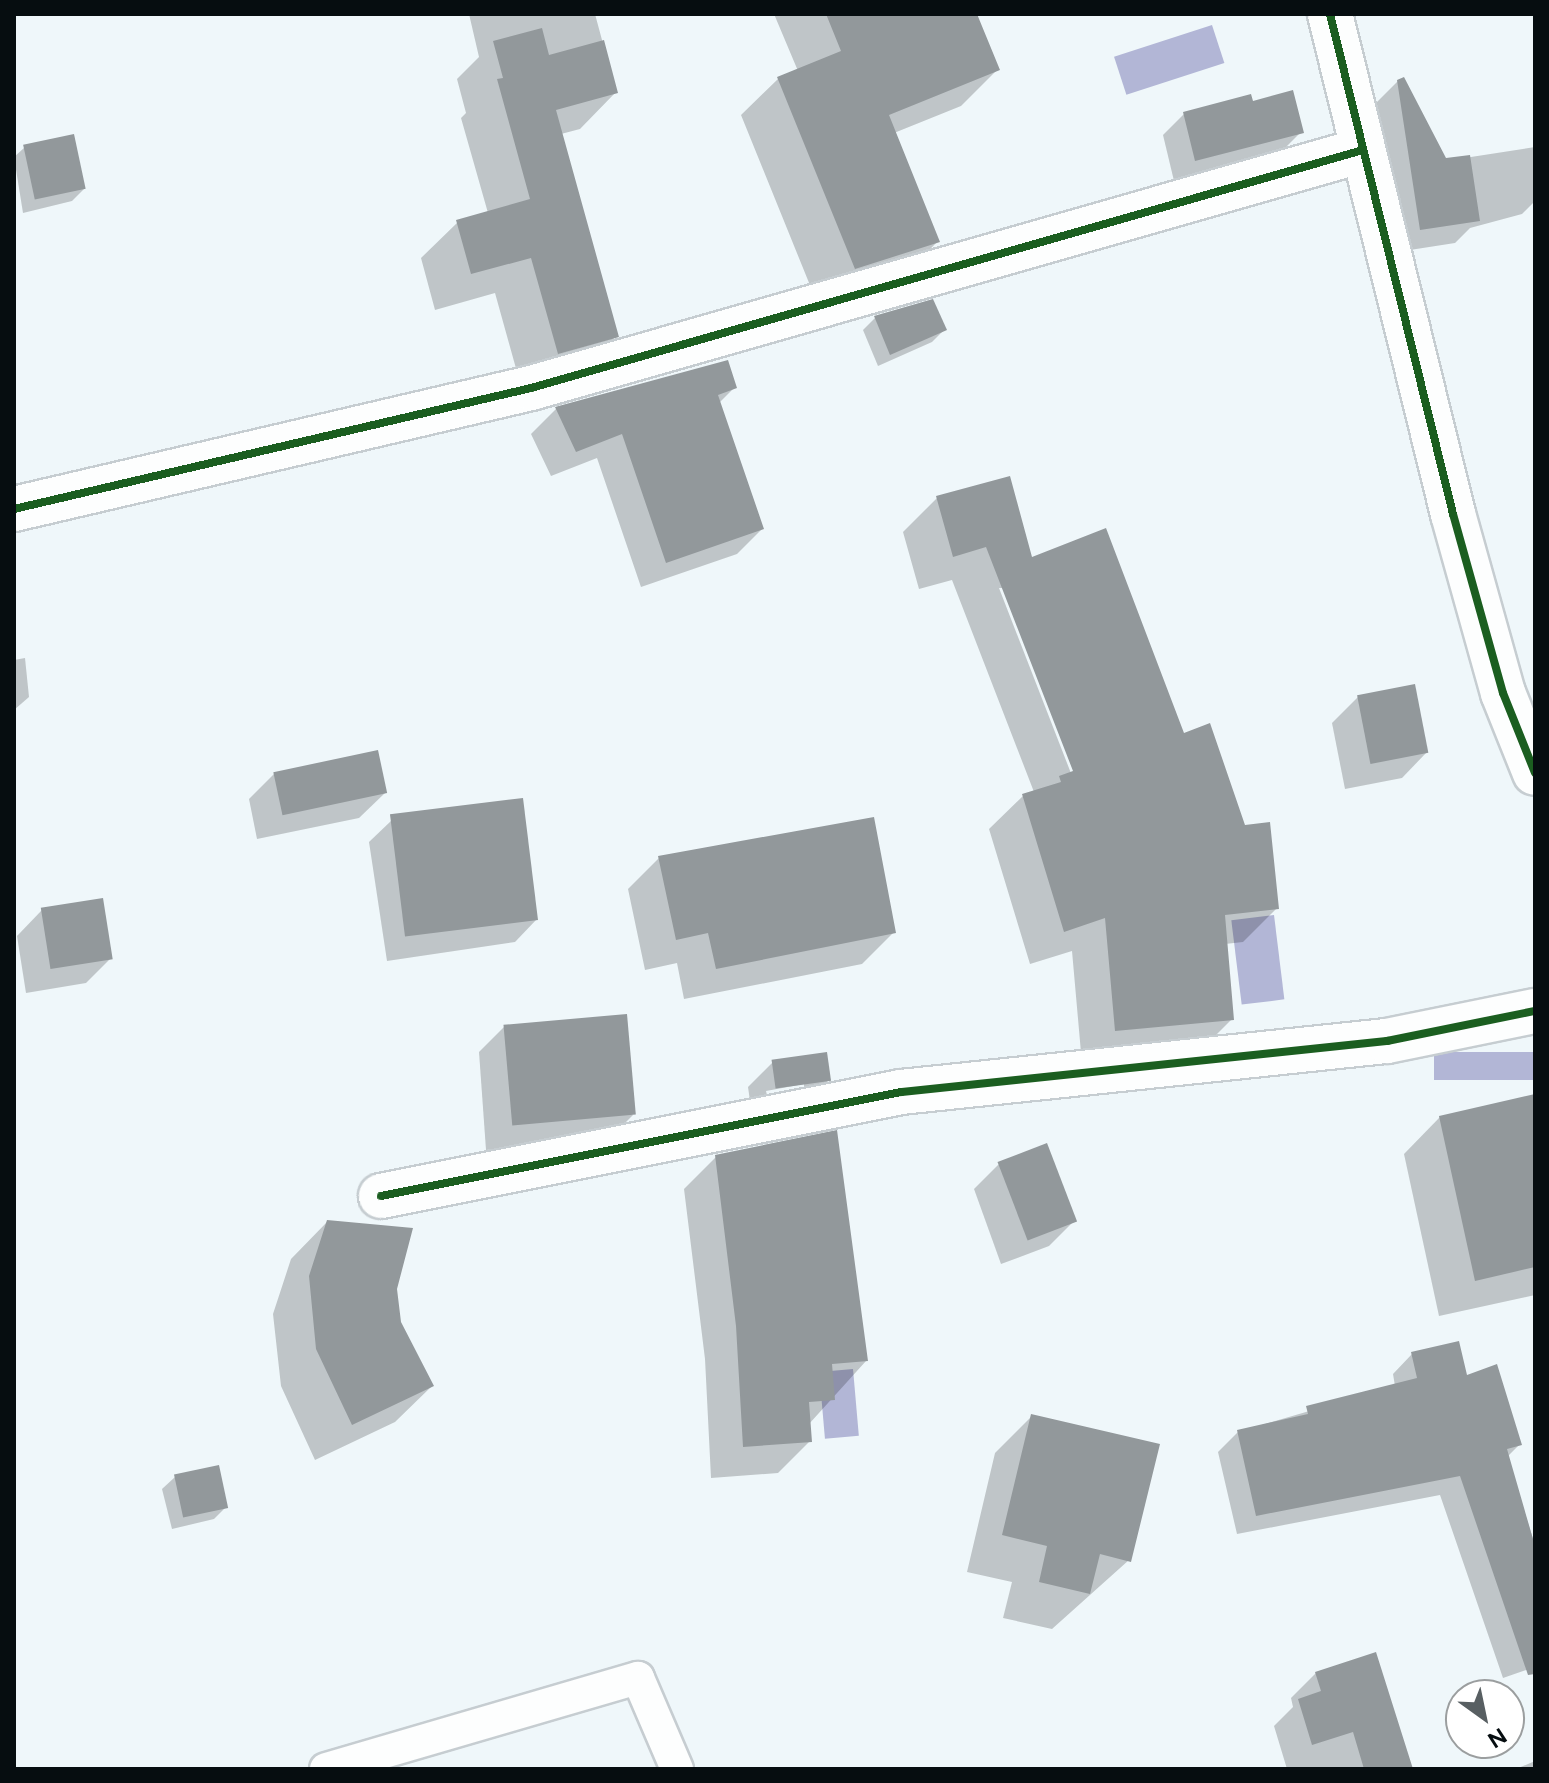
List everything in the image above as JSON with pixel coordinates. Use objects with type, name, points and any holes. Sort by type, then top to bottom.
[{"type":"street","points":[[1330,14],[1453,514],[1503,693],[1535,773]]},
{"type":"street","points":[[14,509],[531,388],[1363,150]]},
{"type":"street","points":[[381,1196],[901,1092],[1387,1041],[1535,1011]]},
{"type":"lane","points":[[326,1769],[638,1678],[677,1769]]},
{"type":"water","points":[[1212,25],[1224,63],[1126,95],[1114,57]]},
{"type":"water","points":[[1274,915],[1284,999],[1242,1005],[1231,920]]},
{"type":"water","points":[[1434,1052],[1535,1052],[1535,1080],[1434,1080]]},
{"type":"water","points":[[853,1369],[859,1436],[825,1439],[819,1372]]},
{"type":"building","points":[[826,14],[977,14],[1000,70],[889,115],[940,242],[855,269],[777,77],[841,51]]},
{"type":"building","points":[[542,28],[549,55],[604,40],[618,93],[556,110],[619,337],[558,354],[531,258],[471,274],[456,220],[530,199],[497,79],[503,78],[493,41]]},
{"type":"building","points":[[1404,77],[1446,158],[1470,155],[1480,221],[1420,230],[1397,80]]},
{"type":"building","points":[[1293,90],[1304,133],[1195,161],[1183,112],[1251,94],[1253,101]]},
{"type":"building","points":[[74,134],[86,189],[35,200],[23,145]]},
{"type":"building","points":[[933,299],[947,330],[890,355],[874,316]]},
{"type":"building","points":[[728,360],[737,388],[718,395],[764,529],[666,563],[622,434],[576,452],[555,407]]},
{"type":"building","points":[[1010,476],[1032,557],[1106,528],[1184,733],[1210,723],[1245,825],[1270,822],[1279,909],[1225,915],[1234,1020],[1115,1031],[1105,918],[1064,932],[1022,794],[1061,782],[1059,776],[1073,771],[986,547],[953,557],[936,496]]},
{"type":"building","points":[[1415,684],[1428,753],[1370,764],[1357,695]]},
{"type":"building","points":[[378,750],[387,793],[282,815],[273,772]]},
{"type":"building","points":[[523,798],[538,920],[405,936],[390,814]]},
{"type":"building","points":[[874,817],[896,933],[716,969],[708,933],[676,940],[658,856]]},
{"type":"building","points":[[103,898],[113,959],[50,969],[41,908]]},
{"type":"building","points":[[627,1014],[636,1115],[512,1125],[503,1025]]},
{"type":"building","points":[[827,1052],[831,1081],[776,1089],[772,1060]]},
{"type":"building","points":[[1535,1094],[1535,1267],[1475,1281],[1439,1116]]},
{"type":"building","points":[[837,1130],[868,1361],[832,1364],[835,1400],[809,1402],[812,1442],[743,1447],[736,1326],[715,1155]]},
{"type":"building","points":[[1047,1143],[1077,1221],[1028,1240],[998,1162]]},
{"type":"building","points":[[327,1220],[413,1228],[397,1289],[401,1322],[434,1386],[352,1425],[316,1349],[309,1276]]},
{"type":"building","points":[[1459,1341],[1467,1375],[1497,1364],[1522,1445],[1507,1449],[1535,1546],[1535,1674],[1528,1675],[1460,1476],[1256,1516],[1237,1430],[1308,1414],[1306,1406],[1417,1378],[1411,1352]]},
{"type":"building","points":[[1031,1414],[1160,1444],[1131,1562],[1100,1554],[1090,1594],[1039,1582],[1047,1546],[1002,1535]]},
{"type":"building","points":[[219,1465],[228,1508],[183,1518],[174,1475]]},
{"type":"building","points":[[1376,1652],[1413,1769],[1364,1769],[1353,1732],[1312,1745],[1298,1699],[1321,1691],[1315,1672]]},
{"type":"cycle path","points":[[1330,14],[1453,514],[1503,693],[1535,773]]},
{"type":"cycle path","points":[[14,509],[531,388],[1363,150]]},
{"type":"cycle path","points":[[381,1196],[901,1092],[1387,1041],[1535,1011]]}]
